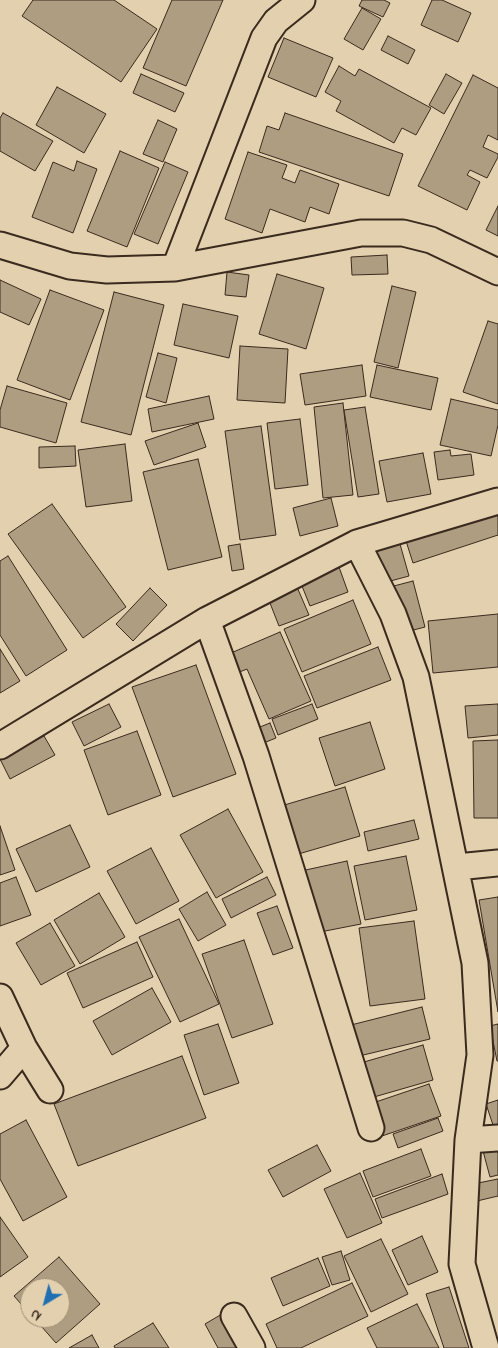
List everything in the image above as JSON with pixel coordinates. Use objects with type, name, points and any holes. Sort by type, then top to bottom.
[{"type":"street","points":[[175,268],[264,38],[276,20],[302,0]]},
{"type":"street","points":[[0,245],[70,266],[107,270],[175,268],[361,233],[403,233],[430,240],[498,272]]},
{"type":"street","points":[[0,746],[207,620],[357,543],[498,501]]},
{"type":"street","points":[[357,543],[393,614],[416,677],[457,867],[475,963],[480,1055],[468,1140],[462,1264],[486,1348]]},
{"type":"street","points":[[207,620],[256,756],[371,1128]]},
{"type":"street","points":[[457,867],[498,863]]},
{"type":"street","points":[[0,997],[24,1048],[50,1090]]},
{"type":"street","points":[[0,1076],[24,1048]]},
{"type":"street","points":[[468,1140],[498,1138]]},
{"type":"street","points":[[234,1316],[252,1348]]},
{"type":"building","points":[[33,0],[114,0],[157,29],[121,82],[22,16]]},
{"type":"building","points":[[172,0],[223,0],[186,86],[143,68]]},
{"type":"building","points":[[362,0],[384,0],[390,3],[383,17],[359,6]]},
{"type":"building","points":[[432,0],[442,0],[471,13],[458,42],[421,25]]},
{"type":"building","points":[[362,8],[381,19],[363,50],[344,39]]},
{"type":"building","points":[[388,36],[415,50],[408,64],[381,50]]},
{"type":"building","points":[[284,38],[333,58],[316,97],[268,77]]},
{"type":"building","points":[[339,66],[355,76],[359,69],[431,108],[416,135],[402,128],[394,143],[336,111],[341,101],[325,92]]},
{"type":"building","points":[[141,74],[184,93],[175,112],[133,93]]},
{"type":"building","points":[[446,74],[462,83],[444,114],[429,105]]},
{"type":"building","points":[[473,75],[498,88],[498,140],[488,135],[483,147],[498,154],[498,157],[487,178],[470,170],[467,175],[480,182],[467,210],[418,186]]},
{"type":"building","points":[[57,87],[106,114],[84,153],[36,125]]},
{"type":"building","points":[[3,113],[53,141],[35,171],[0,151],[0,118]]},
{"type":"building","points":[[285,113],[403,154],[389,196],[259,152],[267,126],[279,130]]},
{"type":"building","points":[[158,120],[177,129],[163,162],[143,154]]},
{"type":"building","points":[[120,151],[159,168],[127,247],[87,231]]},
{"type":"building","points":[[248,152],[287,165],[282,178],[295,183],[300,170],[339,184],[329,214],[310,207],[305,222],[270,209],[262,233],[225,219]]},
{"type":"building","points":[[77,161],[97,169],[73,233],[32,217],[53,162],[74,171]]},
{"type":"building","points":[[165,162],[188,172],[158,244],[134,234]]},
{"type":"building","points":[[498,206],[498,236],[486,230]]},
{"type":"building","points":[[387,255],[388,274],[352,275],[351,257]]},
{"type":"building","points":[[227,272],[249,275],[246,297],[225,295]]},
{"type":"building","points":[[277,274],[324,288],[306,349],[259,334]]},
{"type":"building","points":[[0,280],[41,299],[29,325],[0,312]]},
{"type":"building","points":[[392,286],[416,292],[398,368],[374,362]]},
{"type":"building","points":[[50,290],[104,310],[70,400],[17,380]]},
{"type":"building","points":[[114,292],[164,305],[131,435],[81,422]]},
{"type":"building","points":[[183,304],[238,316],[229,358],[174,345]]},
{"type":"building","points":[[488,321],[498,324],[498,404],[463,392]]},
{"type":"building","points":[[240,346],[288,349],[285,403],[237,400]]},
{"type":"building","points":[[158,353],[177,358],[166,403],[146,397]]},
{"type":"building","points":[[362,365],[366,396],[305,405],[300,374]]},
{"type":"building","points":[[377,365],[438,378],[431,410],[370,397]]},
{"type":"building","points":[[7,386],[67,403],[56,443],[0,427],[0,410]]},
{"type":"building","points":[[209,396],[214,419],[152,432],[148,409]]},
{"type":"building","points":[[451,399],[498,410],[498,425],[491,456],[440,445]]},
{"type":"building","points":[[343,403],[353,495],[323,498],[314,407]]},
{"type":"building","points":[[365,407],[379,494],[358,497],[344,410]]},
{"type":"building","points":[[300,419],[308,485],[275,489],[267,423]]},
{"type":"building","points":[[198,423],[206,447],[154,465],[145,441]]},
{"type":"building","points":[[261,426],[276,535],[240,540],[225,431]]},
{"type":"building","points":[[125,444],[132,501],[86,507],[78,450]]},
{"type":"building","points":[[75,446],[76,466],[39,468],[39,447]]},
{"type":"building","points":[[450,450],[451,456],[471,454],[474,475],[438,480],[434,452]]},
{"type":"building","points":[[423,453],[431,494],[387,502],[379,461]]},
{"type":"building","points":[[198,459],[222,557],[168,570],[143,472]]},
{"type":"building","points":[[331,498],[338,526],[300,536],[293,508]]},
{"type":"building","points":[[52,504],[126,607],[83,638],[8,534]]},
{"type":"building","points":[[498,511],[498,535],[413,563],[406,541]]},
{"type":"building","points":[[398,537],[409,576],[383,583],[372,545]]},
{"type":"building","points":[[240,544],[244,569],[232,571],[228,546]]},
{"type":"building","points":[[8,556],[67,650],[26,676],[0,635],[0,561]]},
{"type":"building","points":[[339,567],[348,592],[310,606],[300,581]]},
{"type":"building","points":[[413,581],[425,627],[402,633],[390,587]]},
{"type":"building","points":[[297,587],[309,615],[279,626],[268,598]]},
{"type":"building","points":[[150,588],[167,605],[133,641],[116,624]]},
{"type":"building","points":[[353,600],[371,644],[302,672],[284,629]]},
{"type":"building","points":[[498,614],[498,667],[433,673],[428,621]]},
{"type":"building","points":[[280,632],[311,701],[269,719],[247,669],[232,675],[224,656]]},
{"type":"building","points":[[378,647],[391,680],[317,708],[304,676]]},
{"type":"building","points":[[0,649],[20,681],[0,693]]},
{"type":"building","points":[[196,665],[236,774],[173,797],[132,687]]},
{"type":"building","points":[[109,704],[121,727],[84,746],[72,722]]},
{"type":"building","points":[[312,704],[318,719],[278,735],[272,719]]},
{"type":"building","points":[[498,704],[498,735],[468,738],[465,706]]},
{"type":"building","points":[[370,722],[385,769],[335,786],[319,738]]},
{"type":"building","points":[[270,723],[276,738],[261,744],[255,729]]},
{"type":"building","points":[[137,731],[161,795],[108,815],[84,750]]},
{"type":"building","points":[[44,736],[55,755],[10,779],[0,759]]},
{"type":"building","points":[[498,740],[498,818],[474,818],[473,741]]},
{"type":"building","points":[[345,787],[360,836],[295,855],[281,806]]},
{"type":"building","points":[[228,809],[263,872],[216,898],[180,835]]},
{"type":"building","points":[[414,820],[419,839],[368,851],[364,832]]},
{"type":"building","points":[[70,825],[90,867],[36,892],[16,849]]},
{"type":"building","points":[[0,826],[15,870],[0,875]]},
{"type":"building","points":[[151,848],[179,901],[136,924],[107,871]]},
{"type":"building","points":[[406,856],[417,910],[365,920],[354,866]]},
{"type":"building","points":[[347,861],[361,924],[315,933],[301,871]]},
{"type":"building","points":[[16,877],[31,915],[0,926],[0,883]]},
{"type":"building","points":[[267,877],[276,895],[231,918],[222,899]]},
{"type":"building","points":[[207,892],[226,925],[198,941],[179,909]]},
{"type":"building","points":[[99,893],[125,937],[80,964],[54,920]]},
{"type":"building","points":[[498,897],[498,1012],[479,900]]},
{"type":"building","points":[[277,906],[293,948],[273,955],[257,913]]},
{"type":"building","points":[[179,919],[219,1004],[180,1022],[139,937]]},
{"type":"building","points":[[414,921],[425,999],[370,1006],[359,928]]},
{"type":"building","points":[[50,923],[75,966],[41,985],[16,943]]},
{"type":"building","points":[[244,940],[273,1024],[232,1038],[202,954]]},
{"type":"building","points":[[137,942],[153,977],[83,1008],[67,973]]},
{"type":"building","points":[[152,988],[171,1022],[112,1055],[93,1021]]},
{"type":"building","points":[[422,1007],[430,1039],[355,1057],[347,1026]]},
{"type":"building","points":[[218,1024],[239,1083],[204,1095],[184,1035]]},
{"type":"building","points":[[498,1024],[498,1061],[497,1061],[490,1026]]},
{"type":"building","points":[[423,1045],[433,1080],[367,1099],[357,1064]]},
{"type":"building","points":[[182,1056],[206,1118],[78,1166],[54,1104]]},
{"type":"building","points":[[429,1084],[441,1116],[379,1137],[367,1105]]},
{"type":"building","points":[[498,1100],[498,1130],[495,1131],[486,1104]]},
{"type":"building","points":[[438,1118],[443,1131],[398,1148],[393,1134]]},
{"type":"building","points":[[26,1120],[67,1197],[23,1221],[0,1179],[0,1134]]},
{"type":"building","points":[[317,1145],[331,1171],[283,1197],[268,1170]]},
{"type":"building","points":[[498,1147],[498,1175],[490,1177],[483,1151]]},
{"type":"building","points":[[421,1149],[431,1176],[373,1197],[363,1171]]},
{"type":"building","points":[[360,1173],[382,1223],[347,1238],[324,1189]]},
{"type":"building","points":[[442,1174],[448,1194],[382,1218],[375,1199]]},
{"type":"building","points":[[498,1179],[498,1196],[477,1201],[473,1184]]},
{"type":"building","points":[[0,1217],[28,1257],[0,1277]]},
{"type":"building","points":[[422,1236],[438,1272],[408,1285],[392,1250]]},
{"type":"building","points":[[381,1239],[408,1294],[371,1312],[344,1256]]},
{"type":"building","points":[[341,1251],[350,1280],[332,1285],[322,1257]]},
{"type":"building","points":[[59,1257],[100,1304],[56,1343],[43,1328],[70,1328],[70,1278],[35,1278]]},
{"type":"building","points":[[318,1258],[330,1286],[283,1306],[271,1278]]},
{"type":"building","points":[[352,1283],[368,1316],[301,1348],[277,1348],[266,1324]]},
{"type":"building","points":[[449,1287],[469,1348],[444,1348],[426,1294]]},
{"type":"building","points":[[20,1291],[20,1303],[14,1296]]},
{"type":"building","points":[[417,1304],[439,1348],[377,1348],[367,1328]]},
{"type":"building","points":[[222,1314],[240,1348],[218,1348],[205,1324]]},
{"type":"building","points":[[153,1323],[169,1348],[115,1348],[114,1346]]},
{"type":"building","points":[[92,1335],[99,1348],[69,1348]]}]
